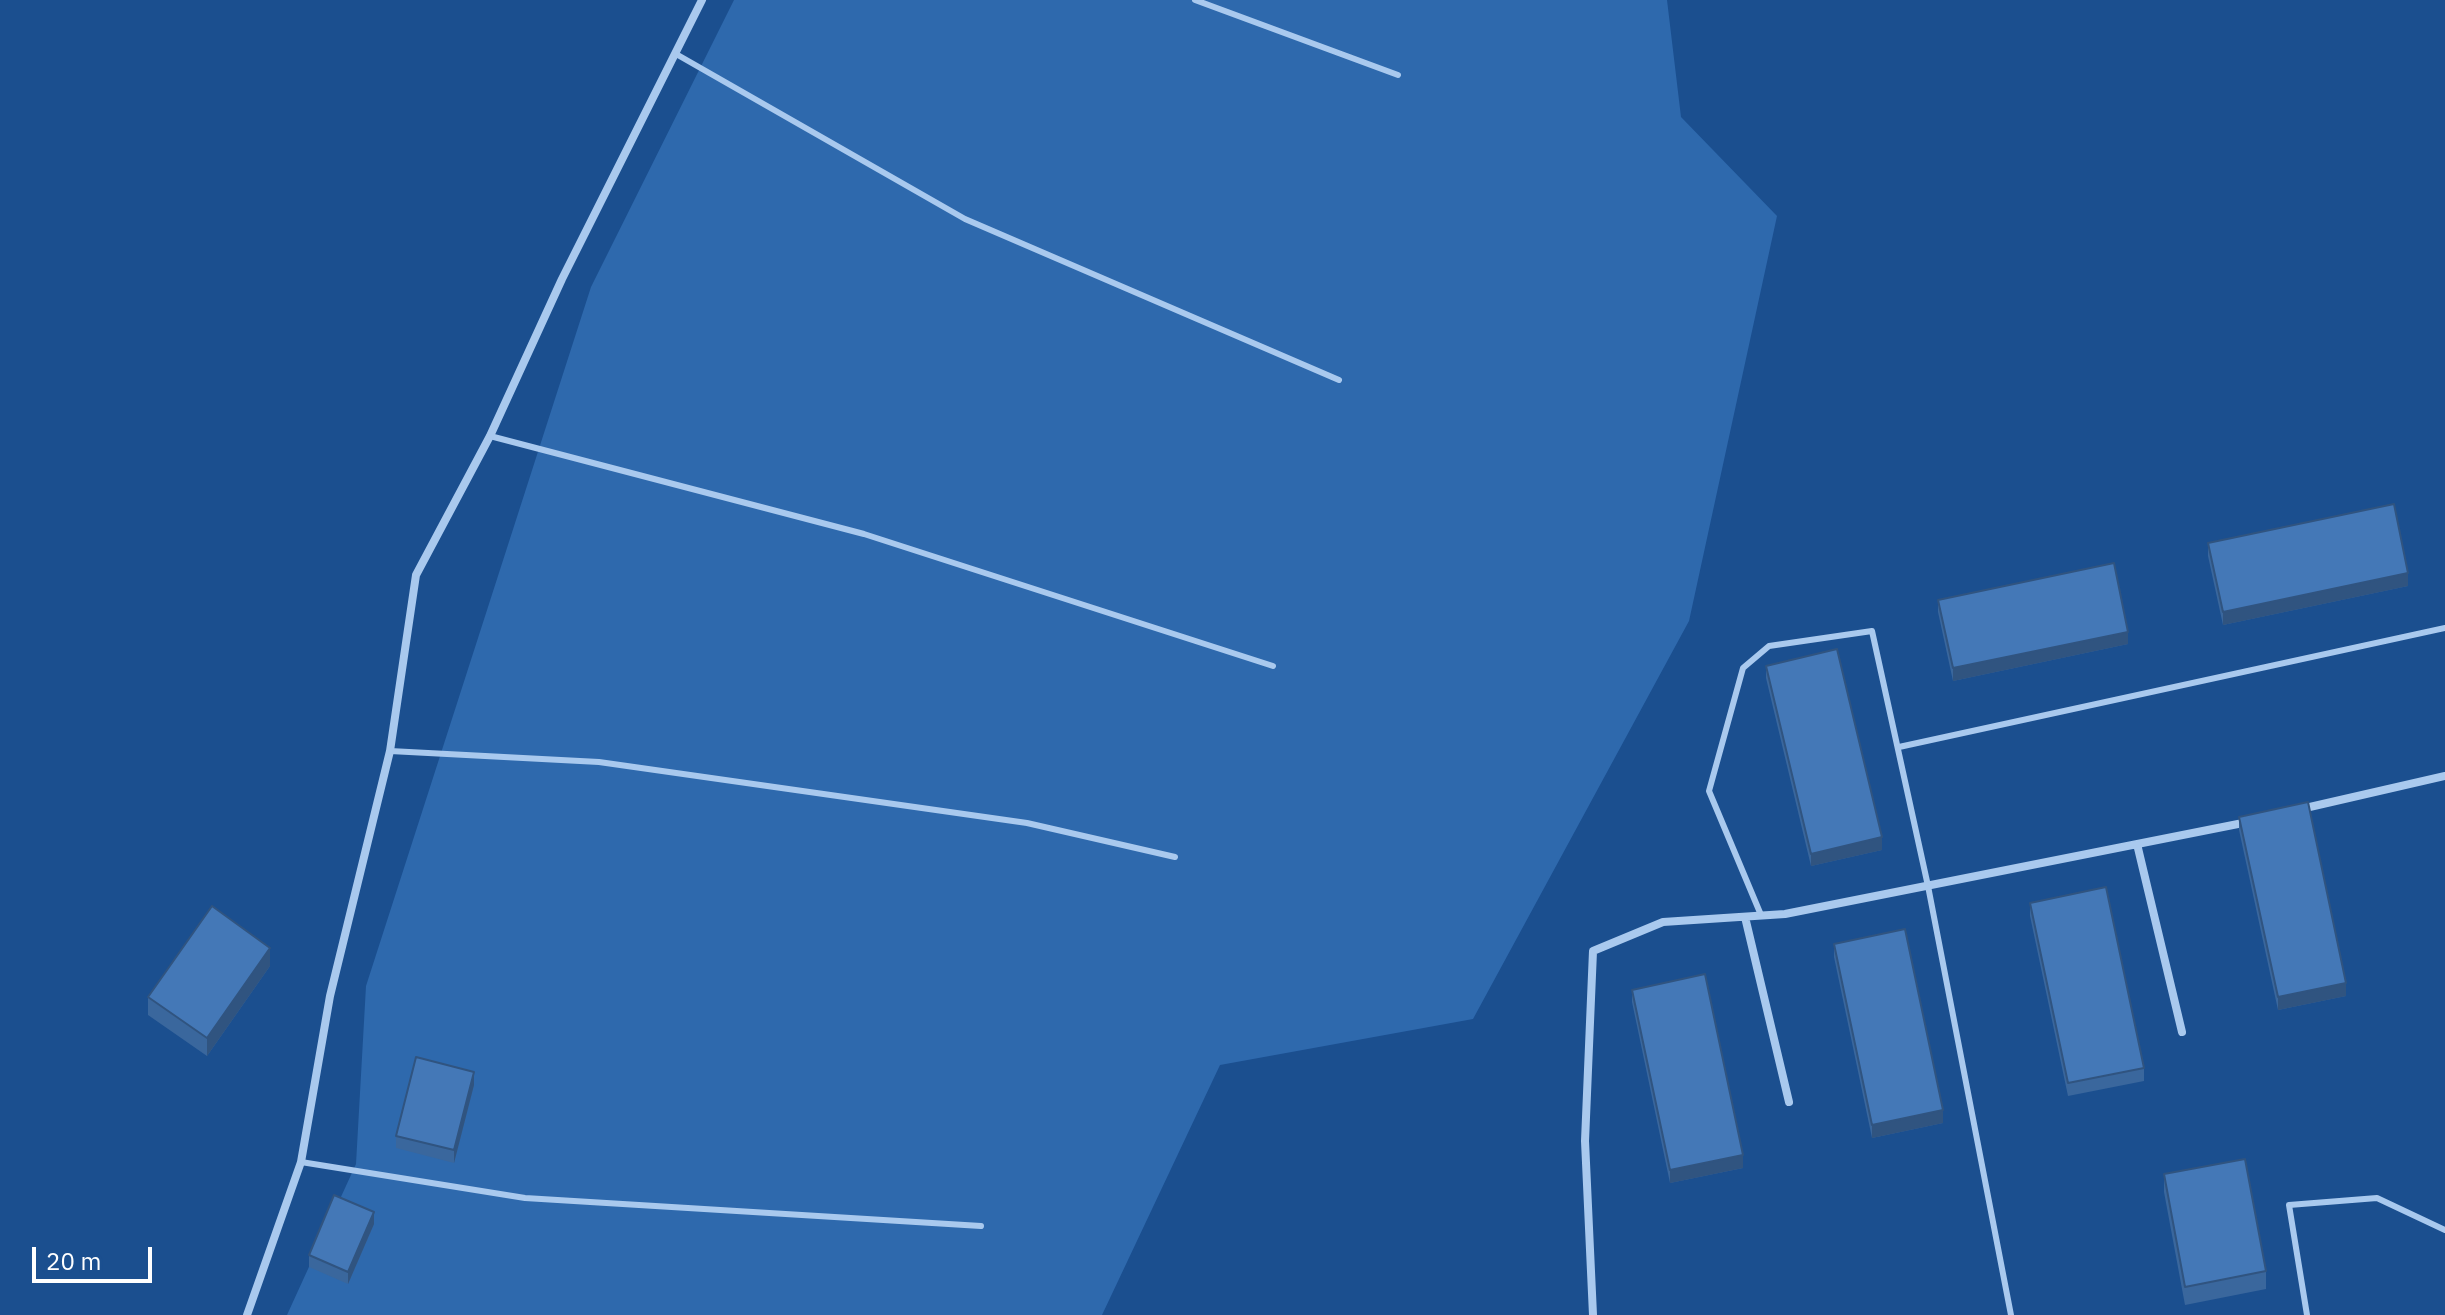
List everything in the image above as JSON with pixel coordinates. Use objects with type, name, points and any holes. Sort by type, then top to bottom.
[{"type":"street","points":[[247,1315],[301,1162],[330,996],[390,751],[416,575],[490,436],[562,279],[702,0]]},
{"type":"street","points":[[2290,812],[2445,776]]},
{"type":"street","points":[[1593,1315],[1585,1141],[1593,951],[1663,922],[1785,914],[2259,819]]},
{"type":"street","points":[[2137,844],[2182,1032]]},
{"type":"street","points":[[1745,917],[1789,1102]]},
{"type":"lane","points":[[1195,0],[1398,75]]},
{"type":"lane","points":[[676,54],[965,219],[1339,380]]},
{"type":"lane","points":[[490,436],[864,534],[1273,666]]},
{"type":"lane","points":[[1899,747],[2445,628]]},
{"type":"lane","points":[[1761,915],[1709,791],[1743,668],[1769,646],[1872,631],[1928,886],[2011,1315]]},
{"type":"lane","points":[[390,751],[599,762],[1027,823],[1175,857]]},
{"type":"lane","points":[[301,1162],[525,1198],[981,1226]]},
{"type":"lane","points":[[2307,1315],[2289,1205],[2377,1198],[2445,1230]]},
{"type":"shaded area","points":[[734,0],[1667,0],[1681,117],[1777,216],[1689,621],[1473,1019],[1220,1065],[1102,1315],[287,1315],[356,1164],[366,986],[591,287]]},
{"type":"building","points":[[2394,504],[2408,573],[2223,612],[2208,543]]},
{"type":"building","points":[[2114,563],[2128,632],[1953,668],[1938,600]]},
{"type":"building","points":[[1837,649],[1882,837],[1811,854],[1766,666]]},
{"type":"building","points":[[2308,802],[2346,983],[2278,997],[2239,817]]},
{"type":"building","points":[[2106,887],[2144,1068],[2068,1083],[2030,903]]},
{"type":"building","points":[[212,906],[270,948],[207,1038],[148,997]]},
{"type":"building","points":[[1905,929],[1943,1110],[1872,1125],[1834,944]]},
{"type":"building","points":[[1705,974],[1743,1155],[1670,1170],[1632,990]]},
{"type":"building","points":[[416,1057],[474,1072],[454,1150],[396,1136]]},
{"type":"building","points":[[2245,1159],[2266,1271],[2185,1287],[2164,1174]]},
{"type":"building","points":[[334,1195],[374,1212],[348,1272],[309,1255]]}]
